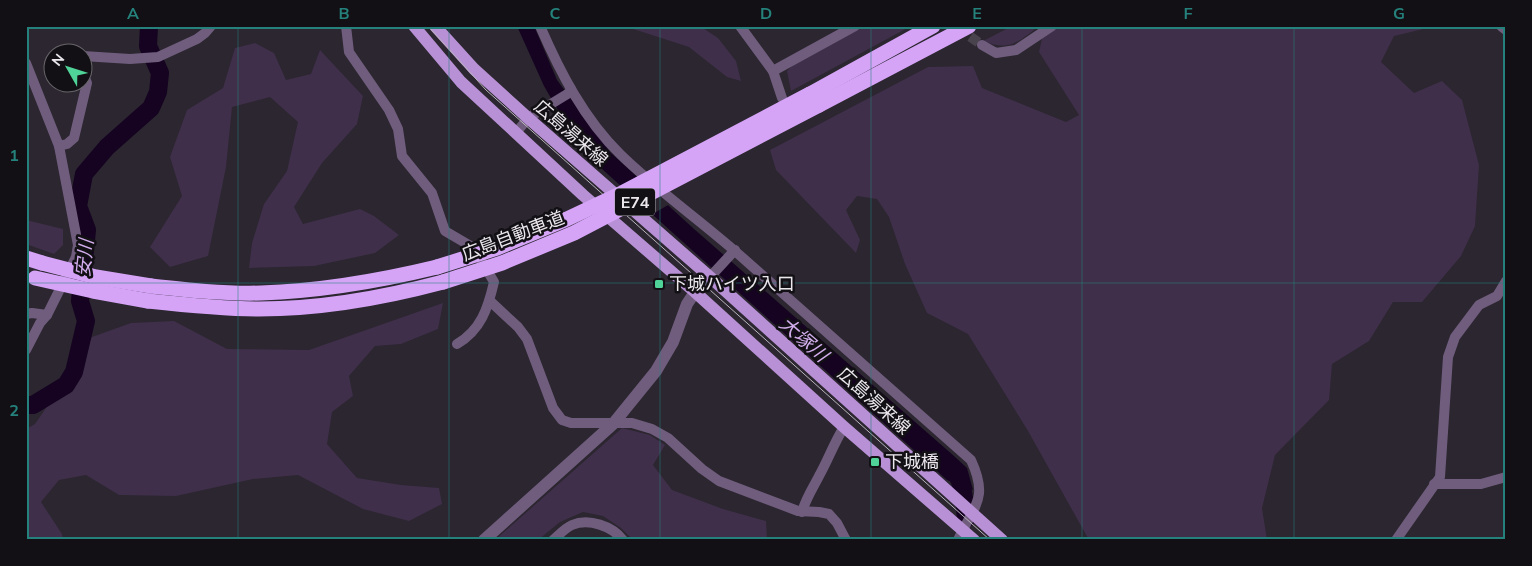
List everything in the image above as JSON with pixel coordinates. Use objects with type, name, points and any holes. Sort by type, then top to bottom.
[{"type":"highway","name":"広島自動車道","points":[[26,258],[150,294],[203,307],[259,309],[314,306],[406,292],[502,263],[574,233],[815,100],[933,26]]},
{"type":"highway","name":"広島自動車道","points":[[31,276],[93,291],[150,294],[205,291],[250,293],[312,290],[360,284],[437,267],[497,248],[567,219],[969,26]]},
{"type":"main road","name":"広島湯来線","points":[[414,26],[461,82],[583,195],[695,292],[959,531],[974,540]]},
{"type":"main road","name":"広島湯来線","points":[[435,26],[474,69],[528,118],[712,276],[950,493],[976,512],[1002,540]]},
{"type":"street","points":[[59,146],[67,144],[74,138],[87,83],[83,73],[82,56],[130,59],[154,58],[197,39],[211,26]]},
{"type":"street","points":[[346,26],[349,52],[389,110],[398,129],[402,156],[432,193],[445,231],[474,248],[494,282],[490,301],[482,319],[468,337],[457,344]]},
{"type":"street","points":[[540,26],[570,91],[619,153],[971,460],[978,477],[980,496],[976,512],[959,531]]},
{"type":"street","points":[[740,26],[773,71],[782,98]]},
{"type":"street","points":[[773,71],[855,26]]},
{"type":"street","points":[[982,45],[996,53],[1016,50],[1052,26]]},
{"type":"street","points":[[1501,26],[1506,30]]},
{"type":"street","points":[[26,62],[59,146],[78,245],[76,258],[47,315],[40,323],[26,350]]},
{"type":"street","points":[[516,132],[528,118],[570,91]]},
{"type":"street","points":[[484,540],[613,424],[656,371],[673,342],[687,304],[695,292],[732,253]]},
{"type":"street","points":[[1396,540],[1440,477],[1448,357],[1455,337],[1479,305],[1497,296],[1506,281]]},
{"type":"street","points":[[490,301],[518,327],[527,339],[553,408],[562,420],[571,423],[632,423],[652,429],[668,438],[702,469],[720,481],[798,512],[829,514],[837,523],[846,540]]},
{"type":"street","points":[[26,314],[47,315]]},
{"type":"street","points":[[802,512],[806,499],[844,427]]},
{"type":"street","points":[[1434,484],[1481,484],[1506,477]]},
{"type":"street","points":[[553,540],[571,526],[584,522],[604,526],[618,533],[623,540]]},
{"type":"shaded area","points":[[624,26],[700,26],[718,38],[736,61],[741,81],[727,77],[689,47]]},
{"type":"shaded area","points":[[865,26],[911,26],[791,91],[787,71],[793,65]]},
{"type":"shaded area","points":[[1012,26],[1039,26],[1013,44],[1000,46],[983,41]]},
{"type":"shaded area","points":[[1060,26],[1436,26],[1394,36],[1381,62],[1414,93],[1442,81],[1462,100],[1479,165],[1475,226],[1461,256],[1422,302],[1393,302],[1369,341],[1332,364],[1329,400],[1275,455],[1262,508],[1267,540],[1089,540],[1028,431],[968,334],[927,313],[905,264],[889,217],[877,199],[857,196],[846,210],[860,240],[856,253],[776,170],[770,150],[928,67],[973,66],[982,88],[1066,122],[1079,115],[1039,52],[1042,38]]},
{"type":"shaded area","points":[[255,43],[274,53],[286,80],[311,74],[320,50],[363,96],[357,124],[322,163],[294,207],[303,224],[360,209],[374,216],[399,235],[375,253],[314,266],[249,268],[252,243],[264,204],[287,171],[298,122],[270,97],[232,107],[226,167],[208,256],[170,267],[150,247],[182,196],[170,157],[187,110],[223,88],[235,48]]},
{"type":"shaded area","points":[[26,220],[63,229],[63,245],[54,254],[26,244]]},
{"type":"shaded area","points":[[443,303],[438,329],[401,344],[375,346],[349,376],[353,396],[332,412],[327,444],[357,478],[401,485],[439,488],[442,504],[409,521],[363,509],[298,475],[253,479],[176,496],[119,495],[86,475],[59,480],[41,502],[62,534],[63,540],[26,540],[26,429],[35,424],[92,337],[131,323],[174,321],[227,349],[309,350]]},
{"type":"shaded area","points":[[622,428],[650,435],[665,445],[653,465],[672,490],[723,509],[766,521],[767,540],[633,540],[621,528],[603,516],[583,512],[560,522],[538,540],[495,540]]},
{"type":"water","points":[[517,26],[534,26],[557,80],[610,152],[694,229],[967,468],[973,490],[947,480],[581,150],[544,86]]},
{"type":"pier","points":[[642,178],[670,204],[649,216],[620,190]]},
{"type":"waterway","name":"安川","points":[[26,405],[33,405],[66,385],[74,372],[86,321],[80,301],[87,230],[78,206],[84,174],[107,147],[151,108],[158,92],[160,73],[148,46],[149,26]]},
{"type":"waterway","name":"大塚川","points":[[950,467],[959,478],[961,484],[966,519]]},
{"type":"tunnel","points":[[958,28],[982,45]]},
{"type":"tram line","points":[[428,26],[486,90],[990,540]]},
{"type":"place","name":"下城ハイツ入口","points":[[659,284]]},
{"type":"place","name":"下城橋","points":[[875,462]]}]
